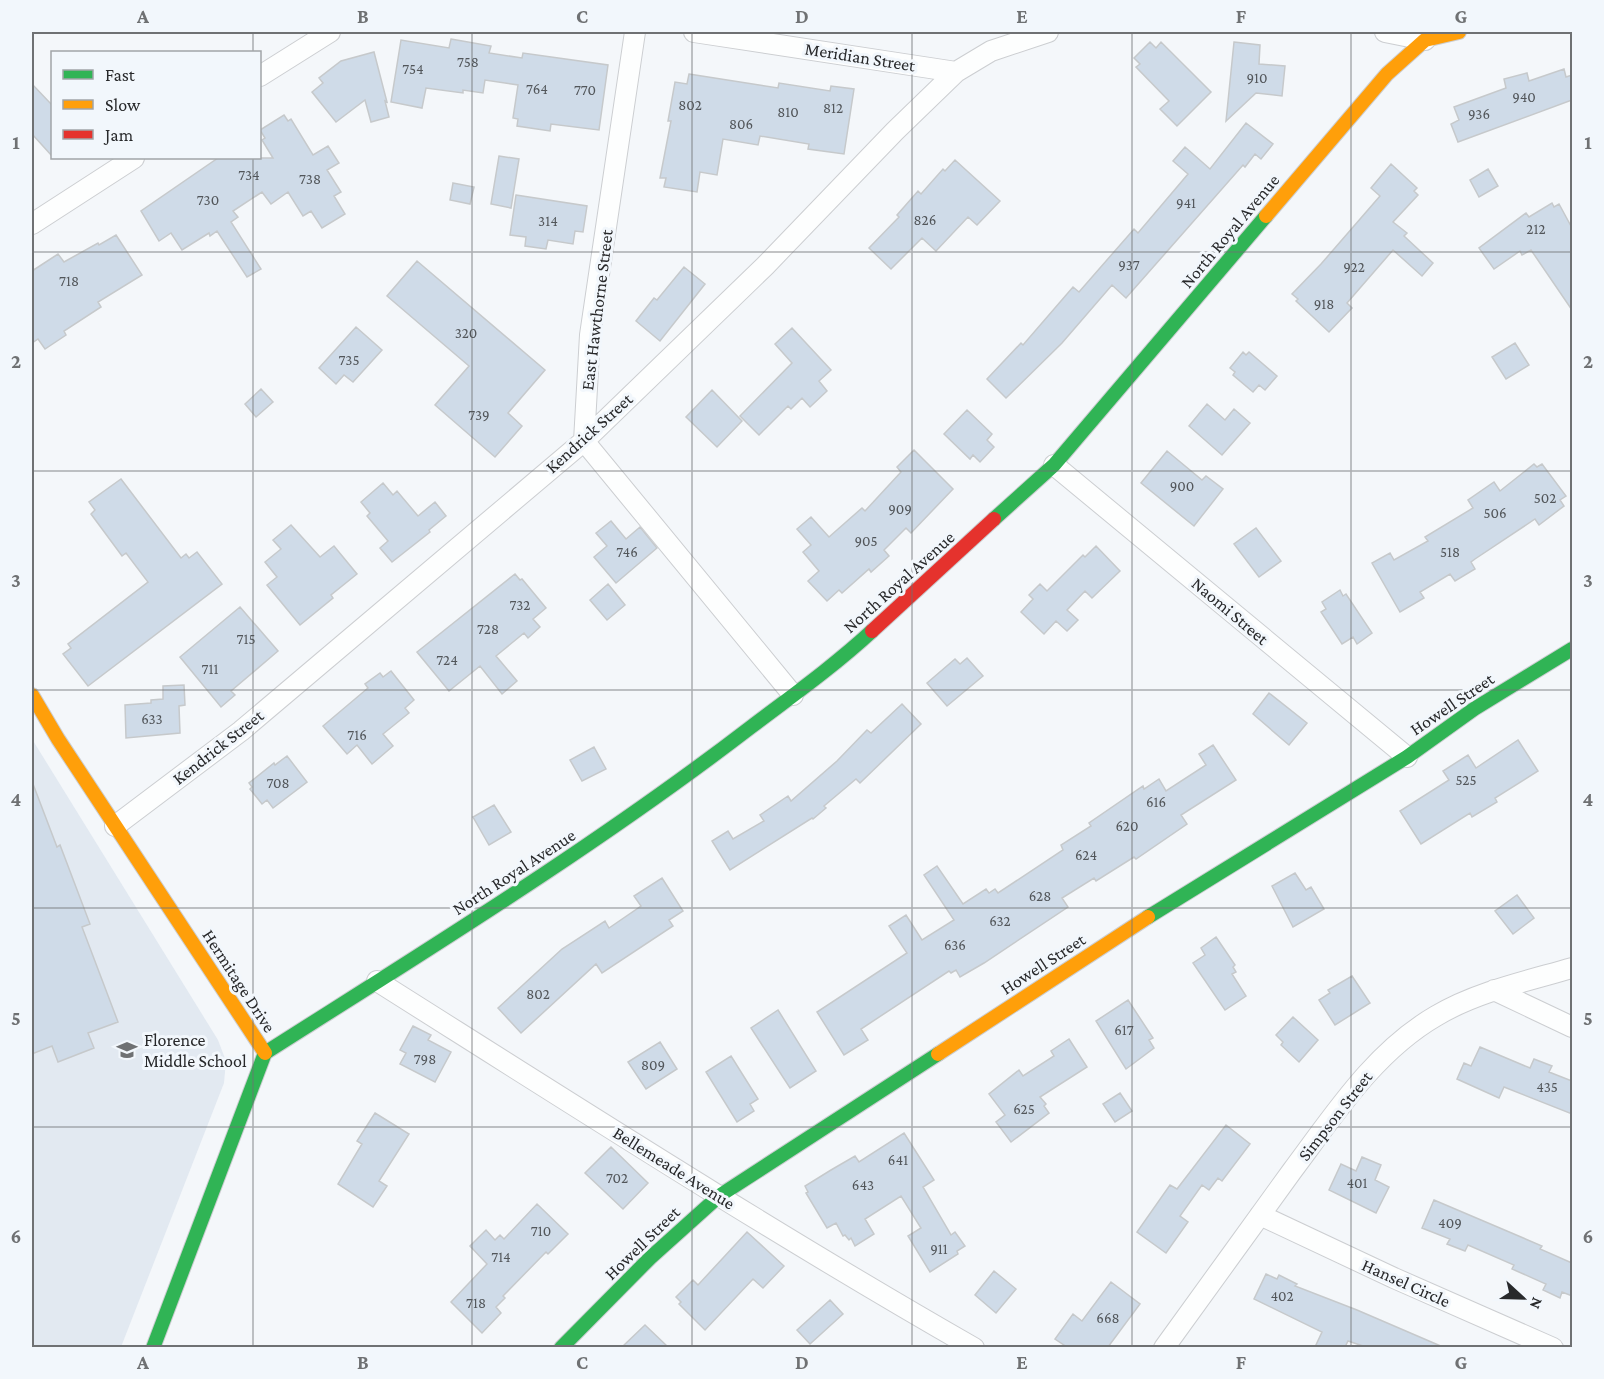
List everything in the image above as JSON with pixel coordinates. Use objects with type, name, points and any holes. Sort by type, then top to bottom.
[{"type":"street","points":[[261,75],[330,32]]},
{"type":"street","name":"East Hawthorne Street","points":[[584,441],[590,335],[635,32]]},
{"type":"street","name":"Meridian Street","points":[[694,32],[956,72]]},
{"type":"street","name":"Kendrick Street","points":[[115,826],[241,731],[584,441],[765,266],[956,72],[991,51],[1048,32]]},
{"type":"street","points":[[1385,32],[1425,40]]},
{"type":"street","name":"North Royal Avenue","points":[[265,1053],[564,862],[706,762],[849,652],[1054,465],[1387,74],[1425,40],[1459,32]]},
{"type":"street","points":[[32,224],[132,159]]},
{"type":"street","points":[[584,441],[793,695]]},
{"type":"street","name":"Naomi Street","points":[[1054,465],[1407,757]]},
{"type":"street","name":"Howell Street","points":[[561,1347],[650,1258],[718,1196],[1209,878],[1407,757],[1474,709],[1572,649]]},
{"type":"street","name":"Hermitage Drive","points":[[32,695],[115,826],[265,1053],[153,1347]]},
{"type":"street","name":"Simpson Street","points":[[1164,1347],[1339,1108],[1391,1047],[1436,1015],[1494,990],[1572,968]]},
{"type":"street","name":"Bellemeade Avenue","points":[[377,981],[718,1196],[873,1290],[974,1347]]},
{"type":"street","points":[[1494,990],[1572,1027]]},
{"type":"street","name":"Hansel Circle","points":[[1260,1215],[1394,1278],[1553,1347]]},
{"type":"shaded area","name":"Florence Middle School","points":[[32,739],[218,1040],[226,1061],[224,1083],[121,1347],[32,1347]]},
{"type":"building","points":[[451,39],[491,46],[489,53],[522,58],[523,53],[608,65],[599,130],[551,124],[550,131],[517,126],[518,119],[513,118],[518,85],[485,80],[483,93],[426,88],[422,108],[391,102],[401,40],[449,48]]},
{"type":"building","points":[[1150,42],[1156,48],[1161,42],[1211,92],[1177,126],[1160,109],[1169,101],[1136,67],[1140,64],[1134,58]]},
{"type":"building","points":[[1234,42],[1260,45],[1259,64],[1285,66],[1282,96],[1256,93],[1226,121]]},
{"type":"building","points":[[374,52],[389,117],[371,122],[365,100],[336,122],[312,92],[323,83],[319,78],[341,61]]},
{"type":"building","points":[[1564,69],[1566,77],[1572,75],[1572,100],[1458,142],[1451,124],[1459,120],[1454,107],[1506,88],[1504,79],[1527,73],[1529,81]]},
{"type":"building","points":[[689,74],[778,88],[779,83],[830,91],[831,86],[854,89],[844,154],[808,149],[809,144],[760,136],[758,145],[723,139],[717,175],[700,172],[697,192],[664,187],[666,178],[660,178],[671,121],[668,121],[675,82],[687,84]]},
{"type":"building","points":[[32,84],[51,104],[51,155],[32,134]]},
{"type":"building","points":[[284,115],[288,121],[291,119],[313,155],[328,146],[339,163],[327,170],[341,192],[334,196],[345,214],[322,228],[311,211],[303,216],[288,192],[271,204],[262,192],[233,211],[238,217],[231,222],[261,269],[247,277],[217,231],[210,236],[209,233],[182,250],[171,233],[159,241],[141,211],[217,159],[273,158],[262,140],[265,138],[261,129]]},
{"type":"building","points":[[1246,123],[1273,144],[1261,159],[1255,154],[1245,167],[1243,165],[1126,298],[1112,285],[1062,343],[1006,398],[987,379],[1021,343],[1023,345],[1073,287],[1079,292],[1134,229],[1138,233],[1188,174],[1173,161],[1185,147],[1210,169]]},
{"type":"building","points":[[499,156],[519,159],[511,208],[491,204]]},
{"type":"building","points":[[955,160],[1000,201],[977,225],[968,217],[936,251],[922,238],[891,269],[869,248],[899,217],[897,215],[918,191],[921,194],[943,169],[945,171]]},
{"type":"building","points":[[1391,164],[1417,188],[1414,191],[1418,195],[1393,222],[1407,233],[1404,236],[1433,263],[1422,276],[1393,250],[1347,303],[1352,308],[1329,332],[1296,301],[1298,299],[1292,294],[1380,196],[1371,188]]},
{"type":"building","points":[[1488,169],[1498,186],[1479,197],[1470,180]]},
{"type":"building","points":[[453,183],[474,187],[470,204],[450,200]]},
{"type":"building","points":[[516,195],[587,206],[583,232],[575,231],[573,244],[548,240],[546,249],[525,246],[526,237],[510,235]]},
{"type":"building","points":[[1552,203],[1554,207],[1559,204],[1572,228],[1572,310],[1531,250],[1522,255],[1520,251],[1494,269],[1479,248],[1526,213],[1529,217]]},
{"type":"building","points":[[116,235],[142,275],[98,302],[101,307],[64,331],[66,335],[45,349],[38,339],[32,343],[32,271],[58,254],[64,262]]},
{"type":"building","points":[[417,261],[545,370],[508,413],[522,426],[495,457],[435,405],[469,366],[387,296]]},
{"type":"building","points":[[684,267],[705,284],[660,341],[636,321],[654,298],[657,300]]},
{"type":"building","points":[[356,327],[382,350],[353,382],[344,375],[336,384],[319,368]]},
{"type":"building","points":[[792,328],[831,370],[819,381],[827,391],[810,407],[802,398],[791,409],[788,406],[759,435],[740,416],[792,363],[775,344]]},
{"type":"building","points":[[1515,343],[1529,365],[1506,379],[1492,357]]},
{"type":"building","points":[[1243,352],[1246,355],[1249,352],[1277,376],[1265,390],[1259,385],[1253,392],[1233,375],[1235,372],[1230,368]]},
{"type":"building","points":[[261,389],[273,402],[256,417],[245,404]]},
{"type":"building","points":[[712,390],[742,421],[717,447],[686,417]]},
{"type":"building","points":[[1207,404],[1225,420],[1234,409],[1250,423],[1222,455],[1189,426]]},
{"type":"building","points":[[967,410],[992,434],[987,440],[994,447],[980,462],[973,455],[970,459],[944,434]]},
{"type":"building","points":[[914,450],[953,489],[911,533],[906,528],[884,550],[889,556],[871,572],[869,569],[842,593],[839,590],[827,601],[808,581],[819,571],[803,552],[811,545],[797,529],[811,517],[829,537],[862,508],[865,511],[901,472],[897,467]]},
{"type":"building","points":[[1167,451],[1202,480],[1206,476],[1223,489],[1194,526],[1141,483]]},
{"type":"building","points":[[1534,464],[1537,467],[1542,464],[1566,496],[1560,500],[1564,506],[1539,525],[1535,519],[1475,559],[1471,562],[1475,569],[1455,581],[1450,574],[1420,592],[1424,598],[1400,612],[1372,563],[1390,553],[1394,560],[1428,541],[1425,537],[1473,508],[1468,500],[1494,482],[1500,491]]},
{"type":"building","points":[[121,479],[181,558],[186,554],[189,558],[197,552],[222,584],[88,686],[63,654],[71,648],[68,644],[148,582],[126,553],[122,556],[91,514],[95,510],[89,502]]},
{"type":"building","points":[[383,483],[393,495],[397,491],[418,516],[435,502],[446,516],[429,530],[430,532],[392,562],[380,548],[388,541],[367,516],[370,513],[361,502]]},
{"type":"building","points":[[611,521],[626,539],[640,527],[657,548],[616,583],[594,557],[607,546],[596,533]]},
{"type":"building","points":[[291,525],[320,557],[334,546],[357,574],[331,595],[333,598],[300,625],[267,585],[277,577],[265,562],[281,549],[273,540]]},
{"type":"building","points":[[1256,528],[1281,561],[1259,577],[1234,544]]},
{"type":"building","points":[[1096,546],[1120,571],[1092,598],[1085,591],[1067,610],[1078,620],[1067,631],[1056,621],[1044,634],[1021,612],[1033,599],[1029,595],[1040,584],[1047,591],[1083,555],[1085,557]]},
{"type":"building","points":[[515,574],[520,580],[522,579],[546,608],[533,619],[540,627],[528,638],[524,633],[496,656],[517,681],[502,694],[480,666],[449,691],[417,652]]},
{"type":"building","points":[[608,584],[625,605],[607,620],[590,600]]},
{"type":"building","points":[[1340,590],[1343,596],[1346,594],[1372,633],[1357,644],[1353,637],[1342,644],[1321,612],[1326,609],[1322,602]]},
{"type":"building","points":[[240,607],[278,651],[231,691],[235,695],[221,707],[180,657]]},
{"type":"building","points":[[967,658],[983,676],[947,706],[927,683],[955,659],[960,664]]},
{"type":"building","points":[[391,671],[414,700],[405,708],[409,713],[383,734],[393,746],[372,764],[357,745],[347,754],[323,726],[368,688],[365,684],[380,673],[383,677]]},
{"type":"building","points":[[184,685],[185,705],[179,706],[180,733],[126,738],[125,705],[151,703],[151,700],[163,699],[163,686]]},
{"type":"building","points":[[1269,693],[1307,723],[1289,745],[1253,714]]},
{"type":"building","points":[[902,704],[921,724],[860,783],[856,779],[824,806],[826,808],[813,819],[730,870],[712,841],[728,831],[733,839],[764,821],[760,815],[788,796],[791,801],[837,761],[867,730],[871,733]]},
{"type":"building","points":[[1518,740],[1538,771],[1495,798],[1497,802],[1472,817],[1470,813],[1421,844],[1400,811],[1449,780],[1443,771],[1468,755],[1476,768]]},
{"type":"building","points":[[1213,745],[1236,780],[1181,815],[1187,824],[1136,859],[1134,857],[1096,881],[1094,878],[1062,898],[1068,907],[984,963],[960,977],[956,970],[951,973],[949,971],[861,1029],[868,1040],[844,1055],[817,1012],[907,953],[889,926],[906,915],[922,940],[954,920],[924,875],[937,866],[963,904],[986,889],[989,893],[995,889],[998,893],[1063,850],[1061,845],[1091,826],[1089,823],[1143,786],[1144,789],[1159,779],[1166,791],[1206,765],[1199,754]]},
{"type":"building","points":[[594,747],[606,769],[582,781],[570,760]]},
{"type":"building","points":[[287,756],[307,782],[273,808],[267,800],[262,804],[250,789],[252,787],[249,783],[274,763],[275,765]]},
{"type":"building","points":[[32,784],[57,847],[60,845],[90,924],[82,927],[118,1022],[88,1033],[94,1048],[58,1062],[52,1046],[32,1054]]},
{"type":"building","points":[[494,805],[511,832],[489,845],[473,817]]},
{"type":"building","points":[[1295,873],[1306,890],[1311,887],[1324,909],[1293,927],[1272,886]]},
{"type":"building","points":[[662,878],[683,911],[669,920],[673,926],[602,973],[596,964],[521,1033],[498,1008],[562,949],[605,921],[609,928],[641,906],[634,896]]},
{"type":"building","points":[[1517,895],[1534,918],[1513,934],[1495,911]]},
{"type":"building","points":[[1216,937],[1235,965],[1233,967],[1236,972],[1232,974],[1246,996],[1225,1010],[1193,963],[1205,955],[1201,948]]},
{"type":"building","points":[[1352,976],[1370,1003],[1335,1025],[1319,1000],[1330,993],[1328,990]]},
{"type":"building","points":[[1128,1000],[1153,1038],[1149,1040],[1154,1048],[1126,1069],[1096,1021]]},
{"type":"building","points":[[778,1010],[816,1071],[790,1088],[751,1028]]},
{"type":"building","points":[[1293,1017],[1318,1040],[1299,1062],[1281,1045],[1283,1042],[1276,1035]]},
{"type":"building","points":[[413,1026],[431,1035],[428,1040],[451,1052],[435,1082],[400,1064],[406,1053],[400,1050]]},
{"type":"building","points":[[1069,1039],[1087,1067],[1040,1097],[1049,1113],[1011,1142],[996,1122],[1005,1115],[989,1094],[1019,1070],[1023,1076],[1054,1056],[1051,1051]]},
{"type":"building","points":[[660,1042],[677,1069],[646,1089],[628,1062]]},
{"type":"building","points":[[1480,1047],[1530,1068],[1534,1059],[1552,1066],[1549,1072],[1572,1081],[1572,1114],[1504,1087],[1499,1098],[1457,1079],[1464,1063],[1471,1066]]},
{"type":"building","points":[[731,1056],[758,1099],[750,1104],[754,1111],[737,1122],[706,1072]]},
{"type":"building","points":[[1120,1093],[1132,1111],[1115,1122],[1103,1104]]},
{"type":"building","points":[[375,1113],[409,1134],[379,1181],[387,1186],[373,1207],[338,1184],[362,1144],[357,1141]]},
{"type":"building","points":[[1226,1125],[1250,1144],[1222,1181],[1218,1178],[1209,1190],[1202,1185],[1180,1216],[1188,1222],[1166,1253],[1137,1232],[1170,1185],[1177,1189]]},
{"type":"building","points":[[904,1133],[934,1180],[923,1187],[951,1235],[955,1232],[965,1246],[957,1251],[958,1254],[930,1272],[908,1236],[921,1228],[901,1196],[865,1219],[874,1234],[855,1246],[851,1238],[849,1240],[845,1235],[843,1236],[836,1223],[827,1228],[806,1193],[808,1192],[805,1186],[831,1170],[855,1156],[859,1162]]},
{"type":"building","points":[[611,1147],[648,1183],[623,1209],[585,1173]]},
{"type":"building","points":[[1362,1157],[1381,1165],[1375,1180],[1389,1187],[1376,1213],[1329,1190],[1341,1164],[1356,1171]]},
{"type":"building","points":[[1434,1200],[1542,1246],[1540,1249],[1572,1263],[1572,1296],[1562,1292],[1560,1298],[1543,1290],[1546,1284],[1512,1269],[1514,1265],[1468,1245],[1465,1251],[1447,1244],[1450,1239],[1422,1228]]},
{"type":"building","points":[[537,1204],[568,1234],[548,1254],[546,1252],[503,1296],[505,1298],[496,1307],[501,1313],[482,1333],[451,1302],[487,1264],[470,1246],[486,1230],[495,1240],[500,1235],[504,1239]]},
{"type":"building","points":[[747,1232],[784,1266],[763,1288],[753,1279],[705,1330],[679,1304],[681,1302],[676,1297],[693,1280],[698,1285]]},
{"type":"building","points":[[994,1271],[1016,1289],[996,1313],[975,1295]]},
{"type":"building","points":[[1266,1274],[1277,1279],[1279,1275],[1297,1284],[1295,1286],[1443,1347],[1366,1347],[1348,1341],[1345,1347],[1315,1347],[1322,1332],[1254,1299]]},
{"type":"building","points":[[1111,1282],[1140,1304],[1108,1347],[1067,1347],[1055,1339],[1073,1314],[1082,1321]]},
{"type":"building","points":[[830,1300],[843,1314],[810,1344],[797,1330]]},
{"type":"building","points":[[645,1325],[668,1347],[622,1347]]},
{"type":"traffic: fast","points":[[994,519],[1054,465],[1266,216]]},
{"type":"traffic: fast","points":[[265,1053],[573,855],[692,771],[797,692],[872,631]]},
{"type":"traffic: fast","points":[[1148,917],[1407,757],[1474,709],[1572,649]]},
{"type":"traffic: fast","points":[[153,1348],[265,1053]]},
{"type":"traffic: fast","points":[[561,1348],[650,1258],[719,1196],[938,1054]]},
{"type":"traffic: slow","points":[[1266,216],[1387,74],[1425,40],[1459,32]]},
{"type":"traffic: slow","points":[[32,695],[58,739],[265,1053]]},
{"type":"traffic: slow","points":[[938,1054],[1148,917]]},
{"type":"traffic: jam","points":[[872,631],[994,519]]},
{"type":"place","name":"Florence Middle School","points":[[127,1050]]}]
